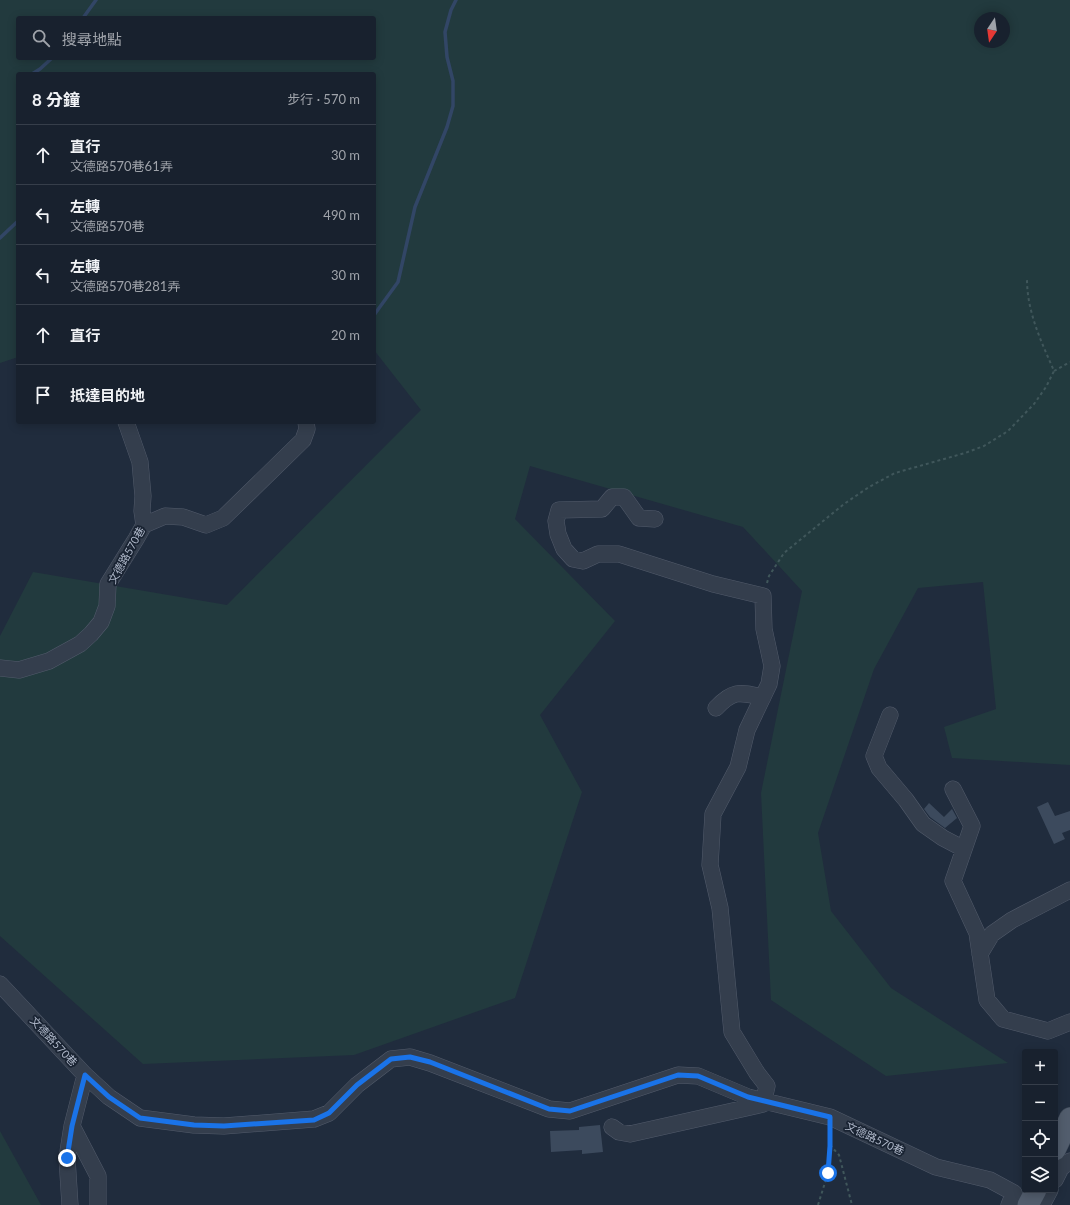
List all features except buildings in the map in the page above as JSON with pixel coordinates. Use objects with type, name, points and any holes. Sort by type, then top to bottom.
[{"type":"main road","points":[[1058,1144],[1070,1118]]},
{"type":"main road","points":[[1028,1205],[1034,1193]]},
{"type":"lane","name":"文德路570巷","points":[[0,668],[19,670],[36,666],[80,644],[101,622],[107,606],[108,584],[144,525],[140,462],[127,424]]},
{"type":"lane","points":[[144,525],[165,516],[183,517],[206,525],[223,518],[303,440],[307,429],[306,424]]},
{"type":"lane","points":[[612,1127],[619,1132],[630,1134],[763,1104],[767,1086],[757,1073],[732,1032],[720,908],[710,865],[713,814],[738,767],[747,730],[769,684],[772,666],[764,629],[764,596],[713,584],[619,554],[598,554],[583,561],[573,559],[564,549],[558,534],[556,520],[559,510],[602,509],[612,497],[624,497],[639,518],[655,519]]},
{"type":"lane","points":[[716,708],[725,698],[733,694],[746,693],[763,697]]},
{"type":"lane","points":[[890,715],[874,756],[879,768],[906,800],[923,824],[943,838],[964,849]]},
{"type":"lane","points":[[953,789],[972,826],[953,881],[977,933],[987,1000],[1003,1019],[1048,1031],[1070,1022]]},
{"type":"lane","points":[[980,954],[992,934],[1012,920],[1070,890]]},
{"type":"lane","name":"文德路570巷","points":[[0,984],[6,993],[85,1075],[109,1097],[140,1118],[194,1125],[224,1126],[314,1120],[329,1113],[357,1085],[391,1059],[410,1057],[430,1062],[549,1109],[570,1111],[678,1075],[698,1076],[748,1097],[830,1117],[936,1167],[990,1180],[1014,1193],[1009,1205]]},
{"type":"lane","points":[[70,1205],[67,1158],[72,1126],[85,1075]]},
{"type":"lane","points":[[72,1126],[98,1176],[98,1205]]},
{"type":"lane","points":[[1058,1174],[1061,1168],[1070,1161]]},
{"type":"lane","points":[[1042,1205],[1048,1193]]},
{"type":"path","points":[[1027,279],[1027,295],[1038,333],[1054,371]]},
{"type":"path","points":[[764,596],[769,576],[784,552],[844,504],[869,487],[895,473],[984,446],[1008,430],[1034,404],[1046,387],[1054,371],[1070,362]]},
{"type":"path","points":[[818,1205],[828,1173],[830,1117]]},
{"type":"path","points":[[830,1146],[839,1155],[852,1205]]},
{"type":"green space","points":[[0,0],[1070,0],[1070,765],[952,758],[944,727],[996,709],[983,582],[918,588],[874,669],[818,833],[831,911],[891,988],[1008,1063],[886,1076],[771,1000],[761,793],[802,591],[743,527],[530,466],[515,519],[615,621],[540,715],[582,792],[515,998],[354,1055],[143,1064],[0,936],[0,636],[33,572],[227,605],[421,410],[376,353],[376,72],[16,72],[16,358],[0,363]]},
{"type":"green space","points":[[0,1131],[41,1205],[0,1205]]},
{"type":"waterway","points":[[84,16],[96,0]]},
{"type":"waterway","points":[[376,312],[398,282],[415,207],[447,127],[453,106],[453,81],[447,57],[445,32],[451,10],[456,0]]},
{"type":"waterway","points":[[35,72],[50,60]]},
{"type":"waterway","points":[[0,238],[16,223]]},
{"type":"route","points":[[67,1158],[72,1126],[85,1075],[109,1097],[140,1118],[194,1125],[224,1126],[314,1120],[329,1113],[357,1085],[391,1059],[410,1057],[430,1062],[549,1109],[570,1111],[678,1075],[698,1076],[748,1097],[830,1117],[828,1173]]}]
